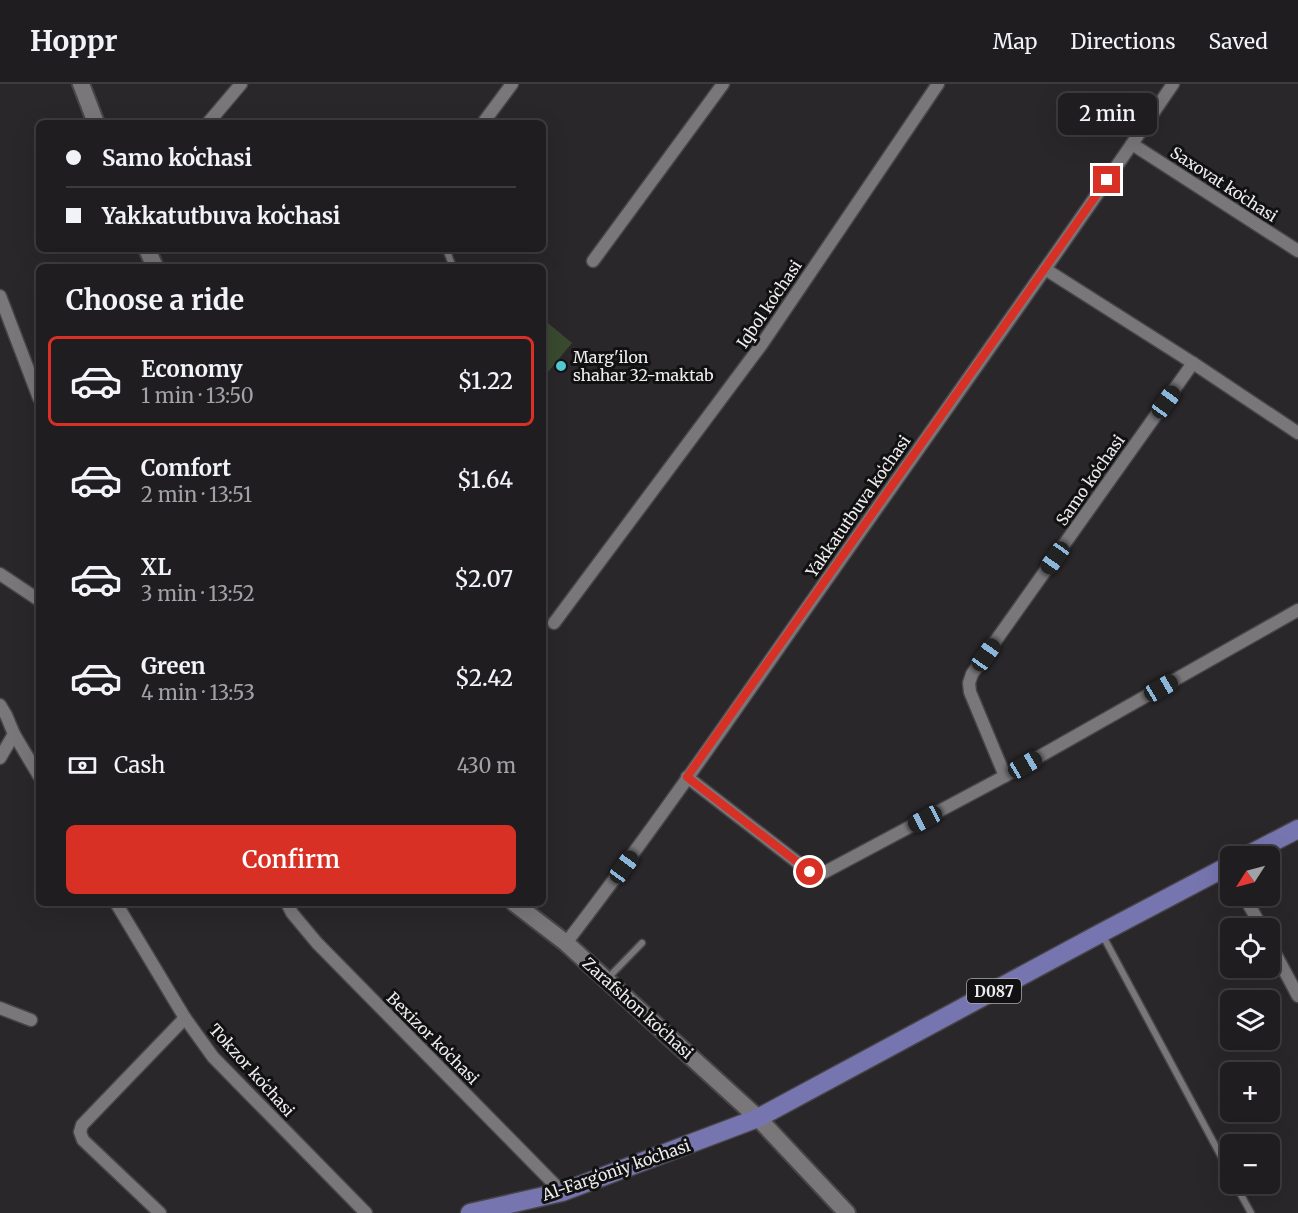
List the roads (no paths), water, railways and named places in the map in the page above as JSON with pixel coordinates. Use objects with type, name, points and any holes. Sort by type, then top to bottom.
[{"type":"main road","points":[[81,84],[95,120]]},
{"type":"main road","points":[[1265,846],[1298,829]]},
{"type":"main road","name":"D087","points":[[758,1118],[1101,933],[1220,872]]},
{"type":"main road","name":"Zarafshon koʻchasi","points":[[518,906],[566,943],[758,1118],[847,1213]]},
{"type":"main road","name":"Al-Fargʻoniy koʻchasi","points":[[471,1213],[562,1192],[758,1118]]},
{"type":"street","points":[[211,120],[241,84]]},
{"type":"street","points":[[485,120],[512,84]]},
{"type":"street","points":[[593,261],[723,84]]},
{"type":"street","name":"Iqbol koʻchasi","points":[[554,623],[762,344],[938,84]]},
{"type":"street","name":"Yakkatutbuva koʻchasi","points":[[566,943],[611,885],[1173,84]]},
{"type":"street","name":"Saxovat koʻchasi","points":[[1132,144],[1298,252]]},
{"type":"street","points":[[1045,269],[1298,432]]},
{"type":"street","points":[[0,296],[36,390]]},
{"type":"street","name":"Samo koʻchasi","points":[[1005,776],[970,692],[969,683],[972,675],[1193,363]]},
{"type":"street","points":[[0,574],[36,598]]},
{"type":"street","points":[[687,777],[810,872],[818,874],[1005,776],[1298,610]]},
{"type":"street","points":[[0,705],[36,771]]},
{"type":"street","points":[[0,758],[14,734]]},
{"type":"street","name":"Tokzor koʻchasi","points":[[118,906],[185,1018],[213,1057],[366,1213]]},
{"type":"street","name":"Bexizor koʻchasi","points":[[288,906],[292,914],[317,943],[562,1192]]},
{"type":"street","points":[[1280,962],[1298,996]]},
{"type":"street","points":[[0,1008],[31,1020]]},
{"type":"street","points":[[160,1213],[83,1140],[80,1132],[82,1125],[185,1018]]},
{"type":"lane","points":[[1101,933],[1220,1154]]},
{"type":"lane","points":[[607,980],[642,943]]},
{"type":"lane","points":[[1241,1194],[1251,1213]]},
{"type":"place","name":"Marg'ilon shahar 32-maktab","points":[[561,366]]}]
